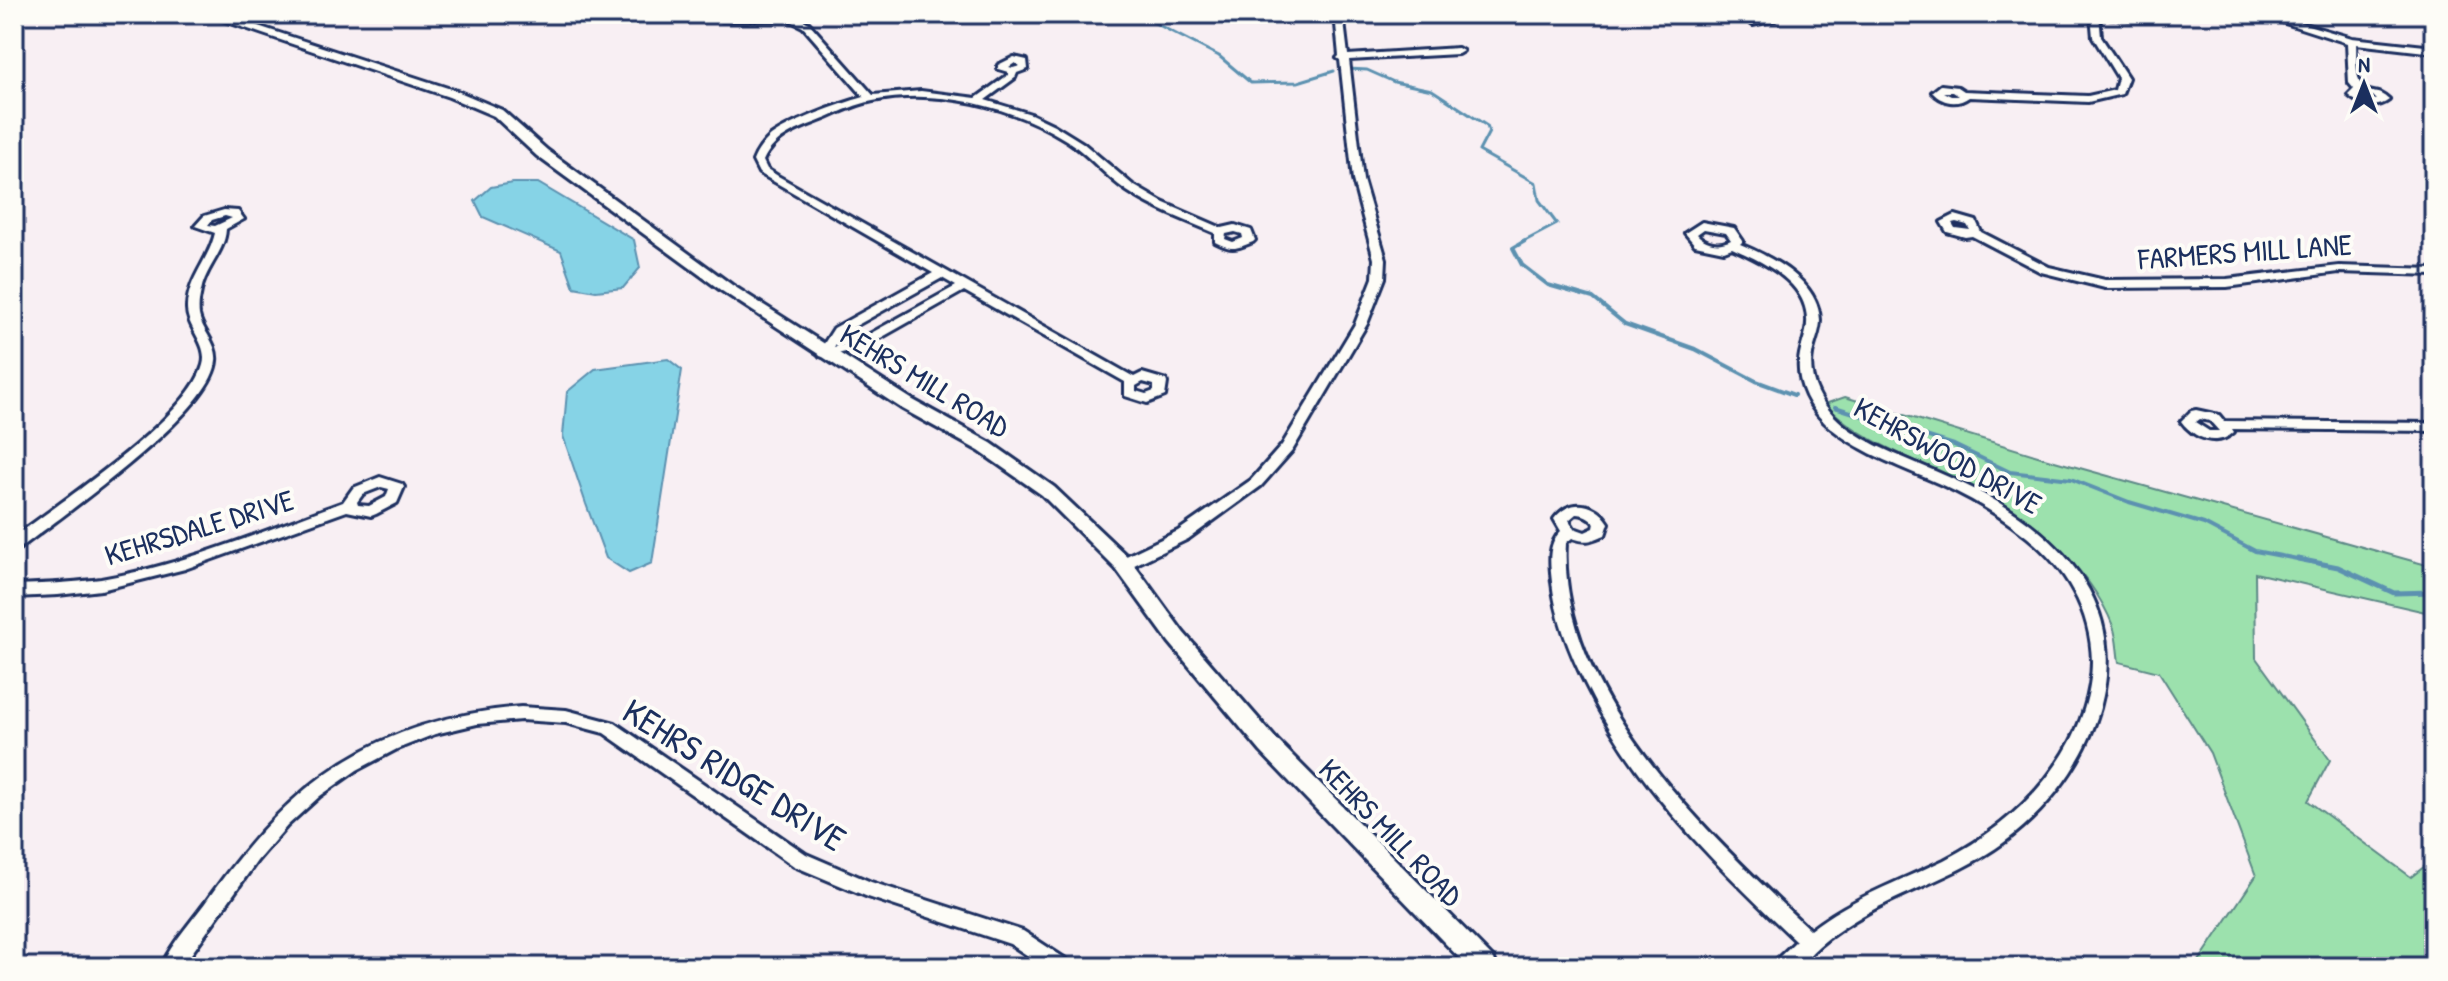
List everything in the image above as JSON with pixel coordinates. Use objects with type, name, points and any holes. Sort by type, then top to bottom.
[{"type":"main road","name":"KEHRS MILL ROAD","points":[[210,14],[453,94],[498,113],[542,153],[629,219],[824,353],[1020,469],[1078,516],[1123,564],[1176,637],[1245,720],[1364,846],[1485,967]]},
{"type":"street","points":[[730,14],[725,19],[732,22],[749,15],[779,15],[798,20],[870,98]]},
{"type":"street","points":[[798,20],[812,14]]},
{"type":"street","points":[[1123,564],[1183,535],[1256,483],[1287,448],[1361,324],[1379,278],[1380,259],[1358,180],[1339,14]]},
{"type":"street","points":[[1964,94],[2088,99],[2119,92],[2123,78],[2097,37],[2095,14]]},
{"type":"street","points":[[2104,14],[2148,18],[2182,14]]},
{"type":"street","points":[[2261,14],[2351,41],[2434,50]]},
{"type":"street","points":[[2351,41],[2354,83],[2361,91]]},
{"type":"street","points":[[1342,58],[1458,51]]},
{"type":"street","points":[[976,102],[1012,76],[1013,71]]},
{"type":"street","points":[[1132,381],[763,171],[758,161],[766,143],[870,98],[928,93],[976,102],[1062,134],[1136,192],[1221,232]]},
{"type":"street","points":[[14,545],[166,425],[197,391],[206,377],[210,354],[192,317],[194,291],[203,267],[222,236],[221,228]]},
{"type":"street","name":"FARMERS MILL LANE","points":[[1974,233],[2045,270],[2105,284],[2227,283],[2339,269],[2434,272]]},
{"type":"street","name":"KEHRSWOOD DRIVE","points":[[1734,245],[1783,270],[1806,296],[1814,321],[1805,361],[1807,375],[1815,401],[1832,422],[1872,448],[1981,499],[2021,524],[2077,583],[2101,639],[2100,683],[2089,720],[2070,760],[2036,803],[1977,851],[1942,871],[1862,906],[1809,941],[1782,967]]},
{"type":"street","points":[[824,353],[838,331],[942,273]]},
{"type":"street","points":[[824,353],[859,345],[964,286]]},
{"type":"street","points":[[2224,425],[2434,427]]},
{"type":"street","name":"KEHRSDALE DRIVE","points":[[14,591],[94,587],[171,570],[350,505]]},
{"type":"street","points":[[1569,532],[1559,541],[1557,558],[1564,606],[1570,631],[1603,707],[1639,763],[1691,827],[1809,941]]},
{"type":"street","name":"KEHRS RIDGE DRIVE","points":[[171,967],[256,849],[283,819],[342,772],[430,729],[469,718],[539,712],[579,717],[609,728],[800,860],[868,889],[1016,937],[1062,967]]},
{"type":"green space","points":[[1845,397],[2051,460],[2434,567],[2434,614],[2255,573],[2256,658],[2330,760],[2308,801],[2411,877],[2434,859],[2434,967],[2195,967],[2256,876],[2210,753],[2159,672],[2119,662],[2114,630],[2102,604],[2089,583],[2055,545],[1993,499],[1876,442],[1841,419],[1825,404]]},
{"type":"water","points":[[538,183],[634,240],[640,268],[623,288],[596,291],[574,287],[561,251],[483,217],[475,201],[491,187]]},
{"type":"water","points":[[668,359],[682,370],[652,563],[629,573],[606,558],[586,504],[563,436],[567,392],[595,369]]},
{"type":"waterway","points":[[1143,17],[1219,56],[1251,83],[1298,82],[1334,71]]},
{"type":"waterway","points":[[1348,69],[1367,70],[1394,82],[1432,90],[1487,126],[1489,132],[1479,151],[1536,183],[1539,200],[1557,224],[1521,243]]},
{"type":"waterway","points":[[1525,241],[1513,248],[1522,265],[1548,285],[1593,298],[1625,324],[1695,349],[1756,381],[1794,395]]},
{"type":"waterway","points":[[1835,407],[1954,445],[2010,472],[2071,479],[2129,502],[2204,524],[2255,551],[2308,561]]},
{"type":"waterway","points":[[2298,559],[2308,561]]},
{"type":"waterway","points":[[2308,561],[2338,567],[2394,593],[2434,592]]}]
